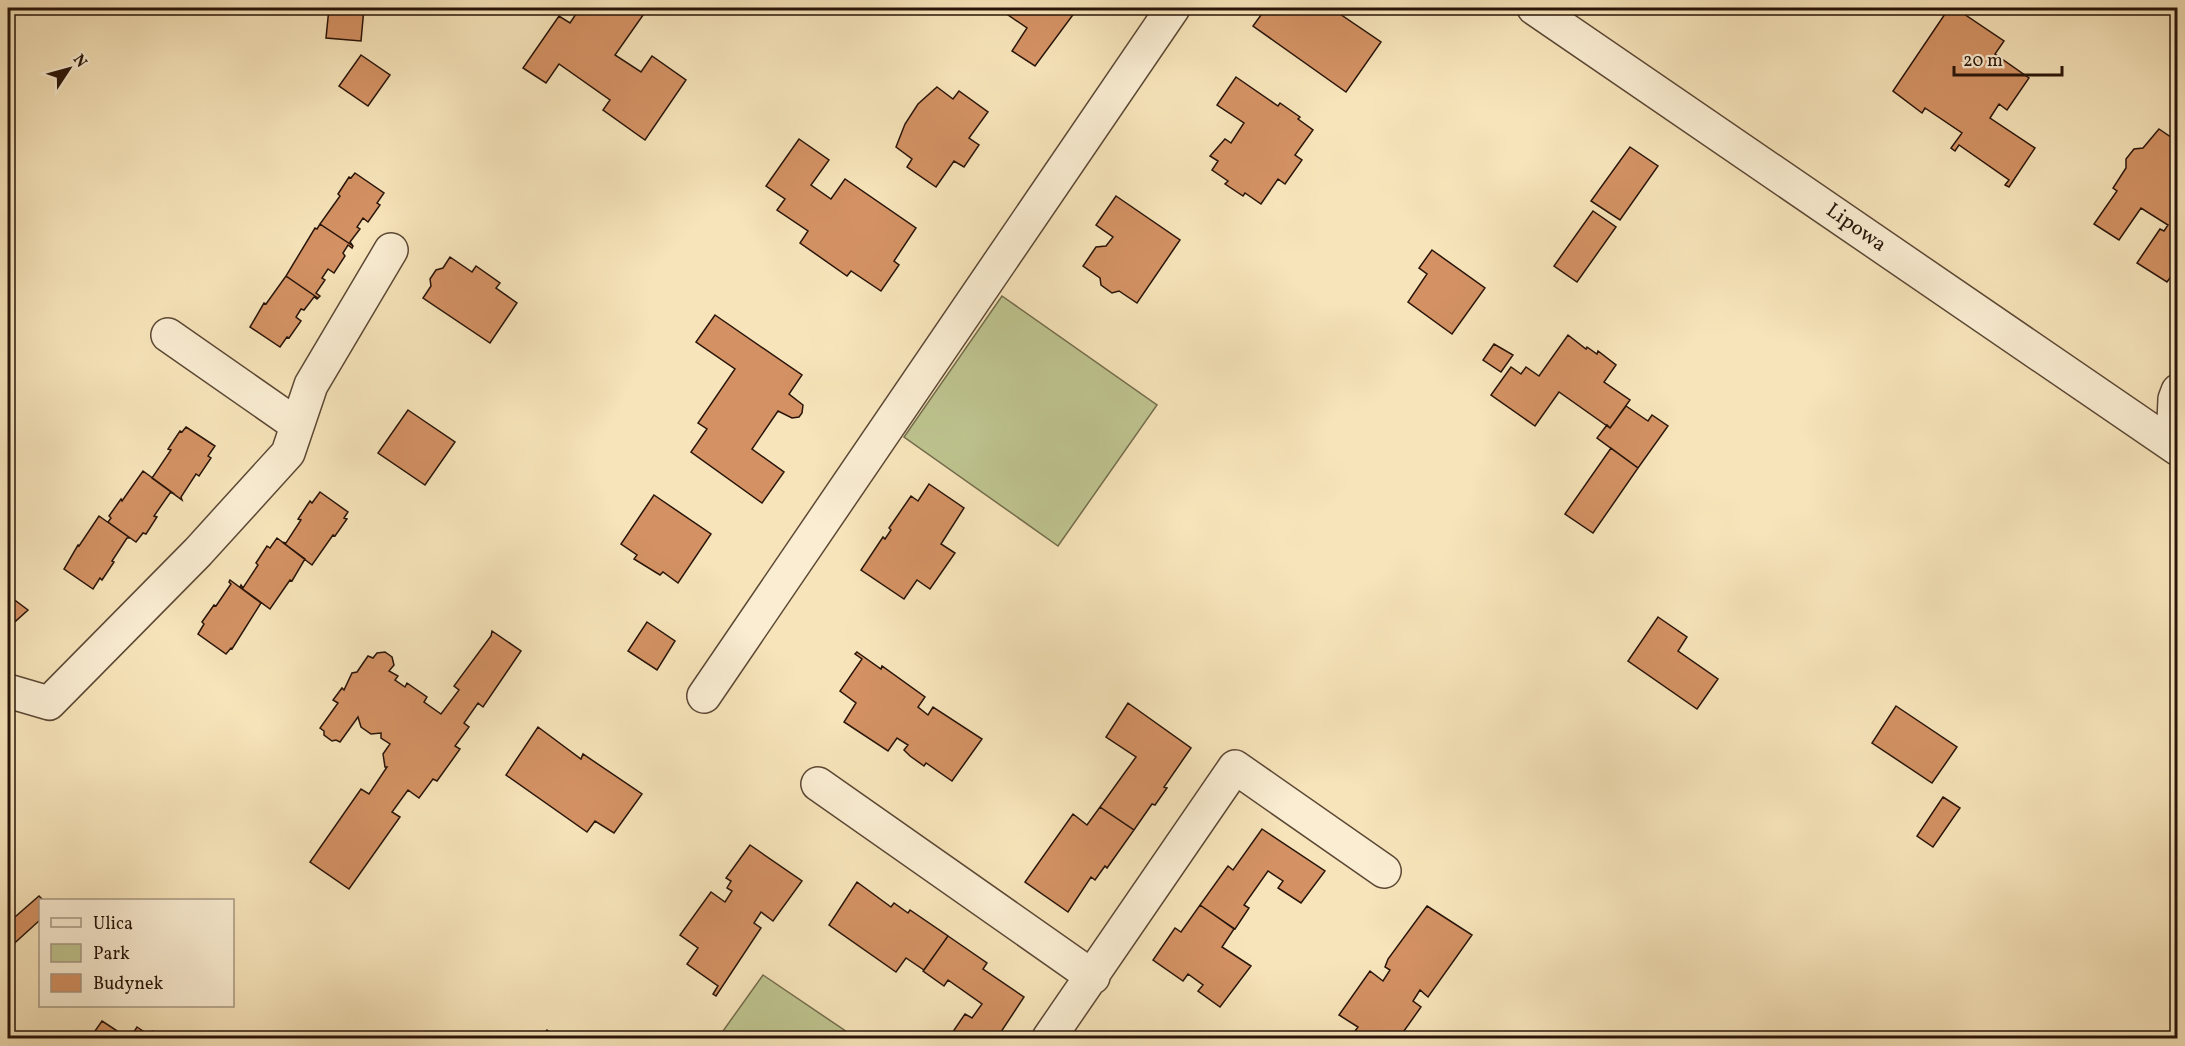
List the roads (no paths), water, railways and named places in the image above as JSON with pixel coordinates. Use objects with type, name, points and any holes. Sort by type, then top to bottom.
[{"type":"street","points":[[704,696],[1173,8]]},
{"type":"street","name":"Lipowa","points":[[1534,8],[2175,447]]},
{"type":"street","points":[[8,692],[49,703],[198,552],[288,453],[311,385],[391,250]]},
{"type":"street","points":[[168,335],[297,424]]},
{"type":"street","points":[[2175,447],[2175,399],[2178,390]]},
{"type":"street","points":[[1049,1038],[1235,767],[1384,871]]},
{"type":"street","points":[[818,784],[1093,977]]}]
